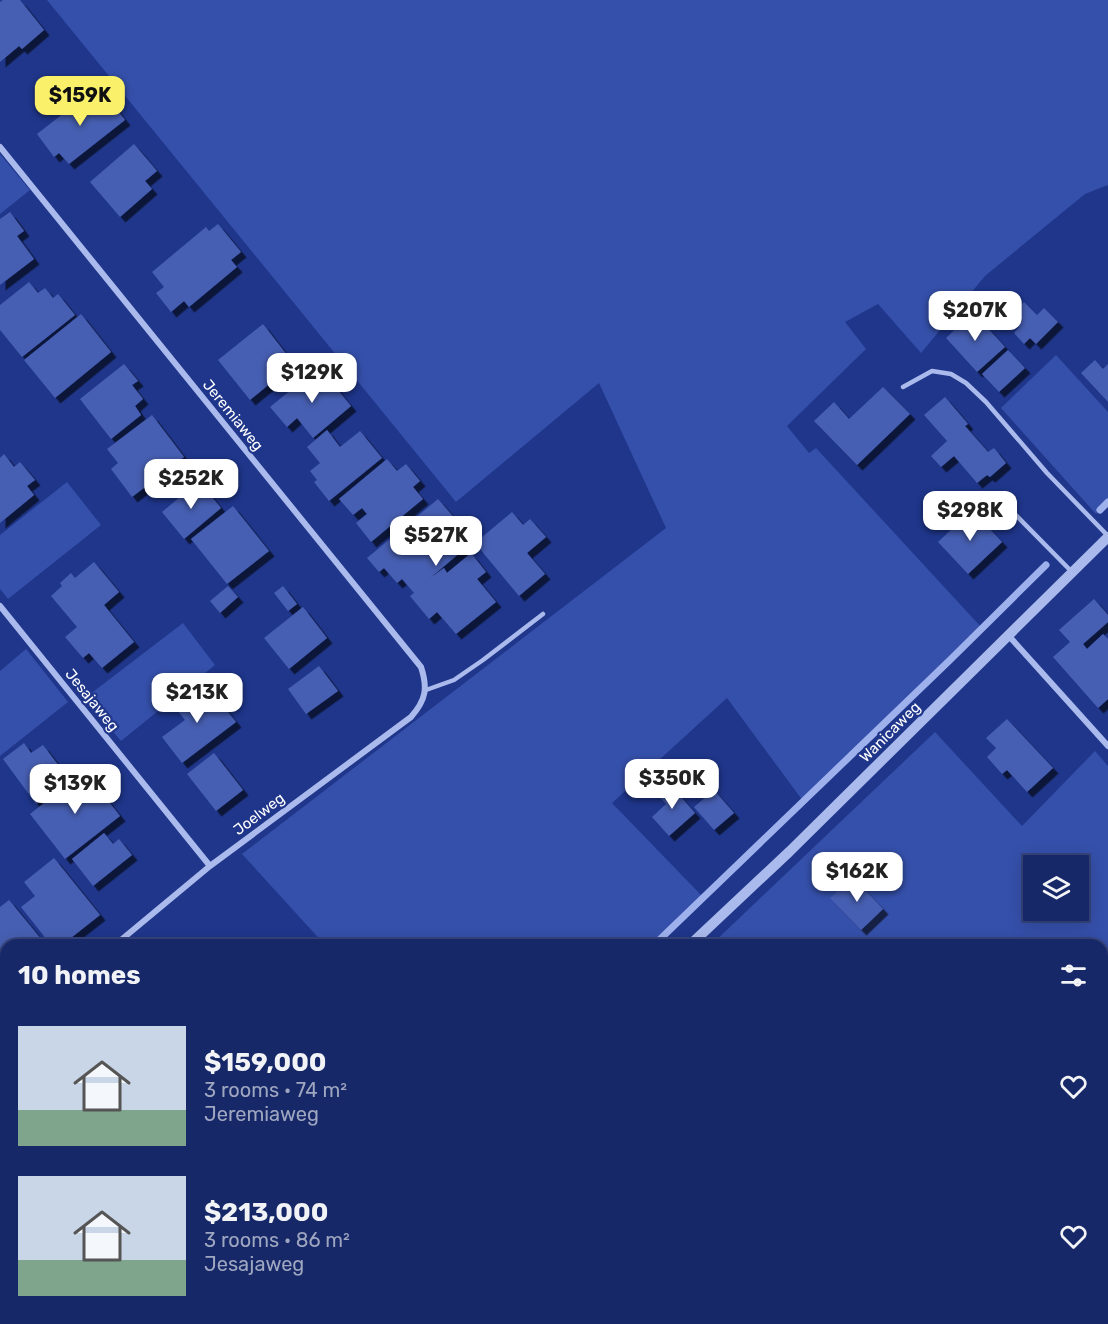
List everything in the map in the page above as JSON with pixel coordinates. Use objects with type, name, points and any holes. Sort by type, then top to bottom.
[{"type":"street","name":"Jeremiaweg","points":[[0,147],[421,667],[426,690]]},
{"type":"street","name":"Wanicaweg","points":[[696,939],[789,852],[1108,536]]},
{"type":"street","name":"Jesajaweg","points":[[0,606],[210,866]]},
{"type":"street","points":[[1008,635],[1108,746]]},
{"type":"street","name":"Joelweg","points":[[122,939],[210,866],[411,717],[420,706],[426,690]]},
{"type":"lane","points":[[903,387],[932,371],[951,374],[966,383],[986,402],[1047,473],[1108,536]]},
{"type":"lane","points":[[997,496],[1072,572]]},
{"type":"lane","points":[[426,690],[454,680],[543,614]]},
{"type":"shaded area","points":[[47,0],[1108,0],[1108,185],[1085,194],[985,276],[921,353],[878,304],[845,322],[866,349],[787,426],[809,453],[816,448],[982,628],[803,801],[727,698],[612,803],[703,897],[660,939],[320,939],[242,854],[666,528],[599,383],[456,502]]},
{"type":"shaded area","points":[[0,154],[30,190],[0,214]]},
{"type":"shaded area","points":[[1056,355],[1108,412],[1108,502],[1096,514],[1001,408]]},
{"type":"shaded area","points":[[67,482],[101,525],[8,599],[0,589],[0,535]]},
{"type":"shaded area","points":[[183,623],[215,665],[121,741],[85,698]]},
{"type":"shaded area","points":[[26,649],[68,702],[0,756],[0,671]]},
{"type":"shaded area","points":[[935,732],[1022,826],[1095,751],[1108,766],[1108,939],[717,939]]},
{"type":"building","points":[[20,0],[44,30],[22,49],[19,46],[0,62],[0,2]]},
{"type":"building","points":[[84,90],[96,106],[107,97],[125,120],[69,164],[59,153],[54,157],[37,134],[69,109],[66,104]]},
{"type":"building","points":[[134,144],[157,171],[145,181],[152,189],[120,217],[90,182]]},
{"type":"building","points":[[10,212],[24,231],[17,236],[34,259],[0,285],[0,219]]},
{"type":"building","points":[[218,224],[241,252],[231,260],[237,267],[189,307],[184,301],[171,312],[156,293],[164,287],[152,272],[206,227],[209,231]]},
{"type":"building","points":[[29,282],[38,293],[45,288],[53,298],[58,294],[75,315],[22,357],[0,330],[0,305]]},
{"type":"building","points":[[1024,302],[1037,315],[1044,308],[1058,322],[1036,344],[1030,338],[1024,344],[1014,333],[1019,327],[1009,317]]},
{"type":"building","points":[[973,312],[1005,347],[977,372],[946,338]]},
{"type":"building","points":[[81,314],[111,352],[55,398],[24,360]]},
{"type":"building","points":[[263,324],[294,364],[250,400],[218,360]]},
{"type":"building","points":[[1008,350],[1025,368],[999,392],[982,374]]},
{"type":"building","points":[[1095,360],[1103,369],[1108,364],[1108,402],[1081,373]]},
{"type":"building","points":[[124,364],[138,381],[132,385],[143,399],[135,406],[141,415],[111,439],[80,399]]},
{"type":"building","points":[[319,367],[351,406],[313,438],[297,418],[287,427],[270,407]]},
{"type":"building","points":[[883,387],[910,414],[857,465],[814,421],[834,402],[849,419]]},
{"type":"building","points":[[945,397],[968,424],[965,426],[988,452],[994,448],[1006,463],[990,477],[987,475],[977,483],[954,456],[941,467],[931,456],[947,441],[924,415]]},
{"type":"building","points":[[152,415],[184,457],[132,497],[111,469],[118,463],[107,449]]},
{"type":"building","points":[[327,430],[340,447],[360,431],[382,458],[329,501],[314,482],[317,480],[310,471],[320,463],[307,447]]},
{"type":"building","points":[[4,454],[14,467],[20,462],[35,480],[27,486],[34,495],[0,523],[0,458]]},
{"type":"building","points":[[387,459],[397,471],[406,464],[420,481],[413,487],[423,499],[371,542],[356,523],[367,514],[362,508],[353,515],[339,499]]},
{"type":"building","points":[[199,481],[221,508],[184,539],[162,512]]},
{"type":"building","points":[[438,499],[474,541],[430,578],[444,568],[447,573],[471,553],[486,572],[477,579],[496,602],[456,634],[437,612],[429,619],[410,596],[414,593],[402,579],[397,583],[384,568],[379,572],[367,558]]},
{"type":"building","points":[[233,506],[269,551],[227,584],[191,539]]},
{"type":"building","points":[[972,510],[1002,542],[968,574],[938,542]]},
{"type":"building","points":[[512,512],[523,525],[530,519],[546,537],[527,553],[545,574],[519,596],[475,543]]},
{"type":"building","points":[[94,562],[119,592],[104,605],[134,642],[102,668],[89,653],[83,658],[65,637],[77,627],[51,596],[71,573],[75,578]]},
{"type":"building","points":[[228,586],[238,597],[220,613],[210,601]]},
{"type":"building","points":[[283,586],[297,604],[288,611],[274,593]]},
{"type":"building","points":[[1094,599],[1108,615],[1108,622],[1083,644],[1087,649],[1103,634],[1108,639],[1108,699],[1098,708],[1053,657],[1070,642],[1059,630]]},
{"type":"building","points":[[303,607],[327,638],[289,669],[264,638]]},
{"type":"building","points":[[319,666],[338,691],[306,714],[288,689]]},
{"type":"building","points":[[197,686],[209,703],[216,697],[236,722],[182,763],[162,737],[185,720],[172,704]]},
{"type":"building","points":[[1007,719],[1053,768],[1027,792],[1007,770],[1002,774],[987,757],[996,748],[986,738]]},
{"type":"building","points":[[24,743],[31,753],[43,745],[69,779],[36,804],[3,759]]},
{"type":"building","points":[[214,753],[243,790],[216,811],[187,774]]},
{"type":"building","points":[[85,771],[120,816],[65,859],[30,814]]},
{"type":"building","points":[[668,782],[695,813],[669,836],[652,817],[666,804],[656,793]]},
{"type":"building","points":[[714,790],[734,813],[714,830],[694,807]]},
{"type":"building","points":[[104,833],[113,844],[119,839],[132,855],[93,886],[72,859]]},
{"type":"building","points":[[54,858],[100,915],[70,939],[46,939],[21,907],[35,896],[24,882]]},
{"type":"building","points":[[853,877],[883,909],[861,930],[830,898]]},
{"type":"building","points":[[9,900],[41,939],[0,939],[0,907]]},
{"type":"waterway","points":[[1100,510],[1108,502]]},
{"type":"waterway","points":[[660,939],[1046,565]]}]
